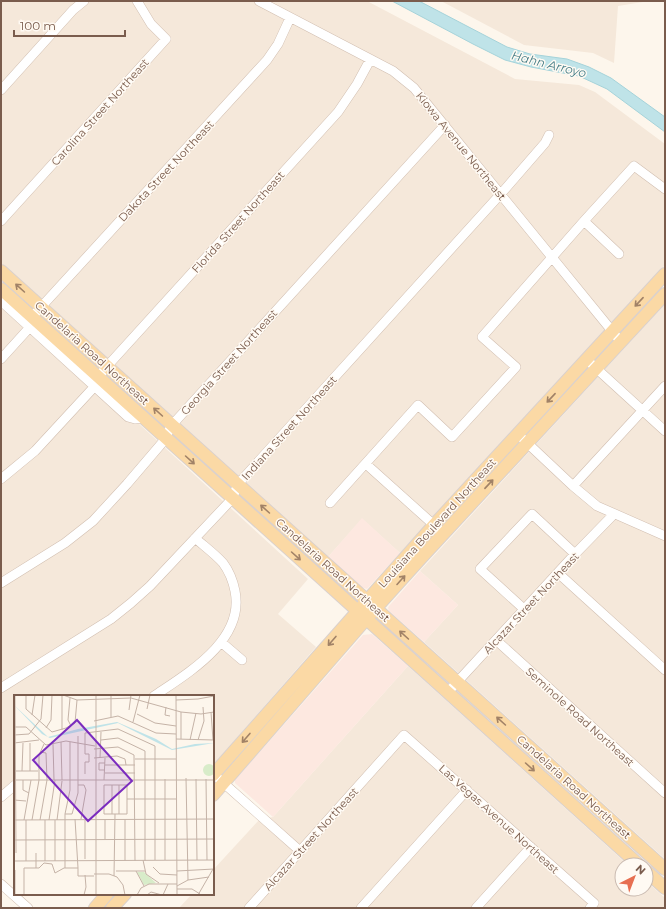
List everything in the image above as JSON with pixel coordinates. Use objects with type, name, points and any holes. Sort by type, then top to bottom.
[{"type":"main road","name":"Candelaria Road Northeast","points":[[1,271],[665,869]]},
{"type":"main road","name":"Louisiana Boulevard Northeast","points":[[214,775],[371,605],[434,525],[665,274]]},
{"type":"main road","name":"Candelaria Road Northeast","points":[[1,290],[31,322],[97,382],[144,418],[630,857]]},
{"type":"main road","name":"Louisiana Boulevard Northeast","points":[[371,605],[444,534],[665,294]]},
{"type":"main road","name":"Louisiana Boulevard Northeast","points":[[214,794],[362,615]]},
{"type":"main road","points":[[654,878],[665,888]]},
{"type":"main road","points":[[94,908],[106,895]]},
{"type":"main road","points":[[112,908],[124,895]]},
{"type":"street","points":[[1,90],[73,10],[84,1]]},
{"type":"street","name":"Carolina Street Northeast","points":[[1,221],[166,39],[151,24],[137,1]]},
{"type":"street","name":"Kiowa Avenue Northeast","points":[[258,1],[400,76],[414,88],[621,342]]},
{"type":"street","name":"Dakota Street Northeast","points":[[1,358],[31,322],[41,307],[267,60],[278,44],[290,18]]},
{"type":"street","name":"Florida Street Northeast","points":[[1,479],[35,451],[97,382],[107,366],[338,112],[357,84],[370,60]]},
{"type":"street","name":"Georgia Street Northeast","points":[[1,583],[65,543],[93,521],[166,438],[172,425],[445,125]]},
{"type":"street","name":"Indiana Street Northeast","points":[[1,688],[111,619],[150,586],[232,499],[238,484],[500,194],[545,143],[549,135]]},
{"type":"street","points":[[330,503],[418,405],[452,437],[516,367],[482,337],[634,166],[665,189]]},
{"type":"street","points":[[584,221],[619,254]]},
{"type":"street","points":[[1,301],[31,322]]},
{"type":"street","points":[[586,359],[665,431]]},
{"type":"street","points":[[573,486],[665,386]]},
{"type":"street","points":[[517,434],[597,506],[665,536]]},
{"type":"street","points":[[366,464],[444,534]]},
{"type":"street","points":[[525,610],[480,569],[532,514],[575,554]]},
{"type":"street","name":"Alcazar Street Northeast","points":[[448,692],[575,554],[614,514]]},
{"type":"street","points":[[156,695],[189,673],[221,642],[229,631],[234,619],[236,607],[234,585],[230,574],[223,563],[196,538]]},
{"type":"street","points":[[558,573],[665,670]]},
{"type":"street","name":"Seminole Road Northeast","points":[[496,640],[665,793]]},
{"type":"street","points":[[221,642],[242,660]]},
{"type":"street","name":"Alcazar Street Northeast","points":[[249,908],[404,735]]},
{"type":"street","name":"Las Vegas Avenue Northeast","points":[[404,735],[531,847],[592,906]]},
{"type":"street","points":[[214,775],[300,851]]},
{"type":"street","points":[[1,797],[14,786]]},
{"type":"street","points":[[361,908],[467,790]]},
{"type":"street","points":[[476,908],[531,847]]},
{"type":"street","points":[[1,884],[28,908]]},
{"type":"shaded area","points":[[1,1],[367,1],[515,79],[579,85],[595,92],[665,144],[665,265],[400,553],[362,519],[328,557],[1,263]]},
{"type":"shaded area","points":[[441,1],[649,1],[618,6],[614,63],[593,53],[524,45]]},
{"type":"shaded area","points":[[665,304],[665,859],[424,642],[458,605],[420,571]]},
{"type":"shaded area","points":[[1,305],[138,423],[308,579],[278,614],[316,647],[214,764],[214,695],[14,695],[14,781],[13,780],[1,791]]},
{"type":"shaded area","points":[[362,518],[400,553],[367,589],[361,587],[328,557]]},
{"type":"shaded area","points":[[420,571],[458,605],[424,642],[389,611],[388,608]]},
{"type":"shaded area","points":[[372,634],[408,666],[273,817],[236,784],[235,780],[363,635]]},
{"type":"shaded area","points":[[408,666],[619,857],[614,857],[614,897],[654,897],[654,888],[665,898],[665,908],[179,908],[191,895],[214,895],[214,869],[259,820],[273,817]]},
{"type":"water","name":"Hahn Arroyo","points":[[392,1],[419,1],[507,47],[530,54],[567,59],[589,67],[611,78],[665,117],[665,132],[607,89],[579,76],[531,67],[505,60]]}]
